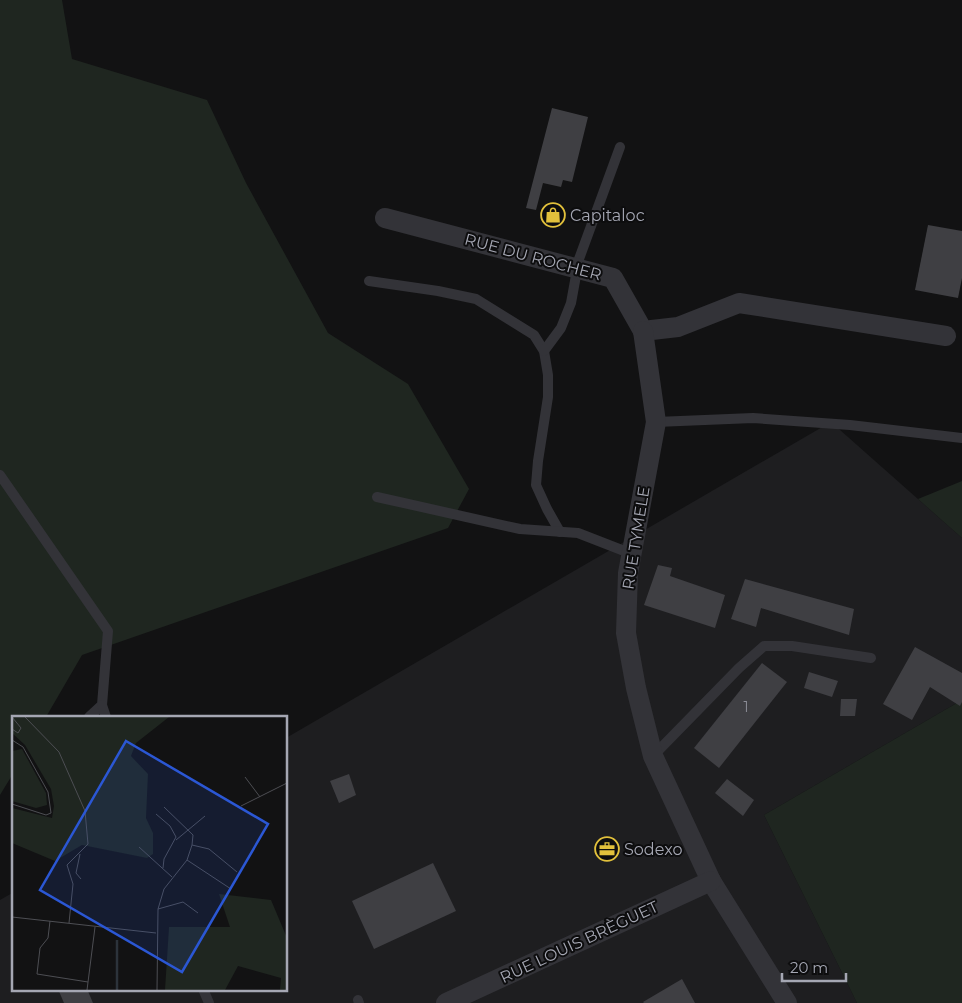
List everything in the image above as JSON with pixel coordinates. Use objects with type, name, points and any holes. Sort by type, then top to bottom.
[{"type":"street","name":"RUE DU ROCHER","points":[[385,218],[613,278],[643,332]]},
{"type":"street","points":[[643,332],[678,328],[740,303],[946,336]]},
{"type":"street","name":"RUE TYMELE","points":[[643,332],[656,422],[628,573],[626,633],[636,688],[653,756],[711,881],[788,1003]]},
{"type":"street","name":"RUE LOUIS BRÈGUET","points":[[446,1003],[711,881]]},
{"type":"lane","points":[[544,351],[561,328],[570,303],[579,259],[620,147]]},
{"type":"lane","points":[[369,281],[438,291],[476,299],[534,335],[544,351],[548,375],[548,397],[536,485],[560,532]]},
{"type":"lane","points":[[656,422],[753,418],[850,424],[962,438]]},
{"type":"lane","points":[[0,475],[108,631],[102,705],[106,716]]},
{"type":"lane","points":[[377,497],[520,529],[578,533],[632,554]]},
{"type":"lane","points":[[653,756],[739,668],[764,646],[792,646],[871,658]]},
{"type":"lane","points":[[90,716],[102,705]]},
{"type":"lane","points":[[203,990],[209,1003]]},
{"type":"shaded area","points":[[0,0],[62,0],[72,59],[207,100],[246,183],[328,333],[408,384],[469,489],[448,528],[82,655],[47,716],[12,716],[12,775],[0,795]]},
{"type":"shaded area","points":[[831,422],[962,538],[962,700],[764,815],[857,1003],[0,1003],[0,900],[12,893],[12,990],[288,990],[288,737]]},
{"type":"shaded area","points":[[962,481],[962,538],[918,499]]},
{"type":"shaded area","points":[[962,700],[962,1003],[857,1003],[764,815]]},
{"type":"building","points":[[552,108],[588,117],[572,182],[563,180],[561,187],[543,183],[536,210],[526,208]]},
{"type":"building","points":[[928,225],[962,231],[962,278],[958,298],[915,290]]},
{"type":"building","points":[[658,565],[672,568],[670,576],[725,595],[715,628],[644,605]]},
{"type":"building","points":[[745,579],[854,609],[849,635],[761,608],[756,627],[731,619]]},
{"type":"building","points":[[915,647],[962,673],[962,702],[960,706],[930,687],[912,720],[883,704]]},
{"type":"building","points":[[762,663],[787,682],[719,768],[694,748]]},
{"type":"building","points":[[809,672],[838,681],[832,697],[804,688]]},
{"type":"building","points":[[841,699],[857,699],[855,716],[840,716]]},
{"type":"building","points":[[349,774],[356,795],[339,803],[330,781]]},
{"type":"building","points":[[727,779],[754,800],[743,816],[715,793]]},
{"type":"building","points":[[433,863],[456,911],[374,949],[352,901]]},
{"type":"building","points":[[682,979],[695,1003],[643,1002]]},
{"type":"building","points":[[58,990],[87,990],[93,1003],[64,1003]]},
{"type":"place","name":"Capitaloc","points":[[553,215]]},
{"type":"place","name":"Sodexo","points":[[607,849]]}]
